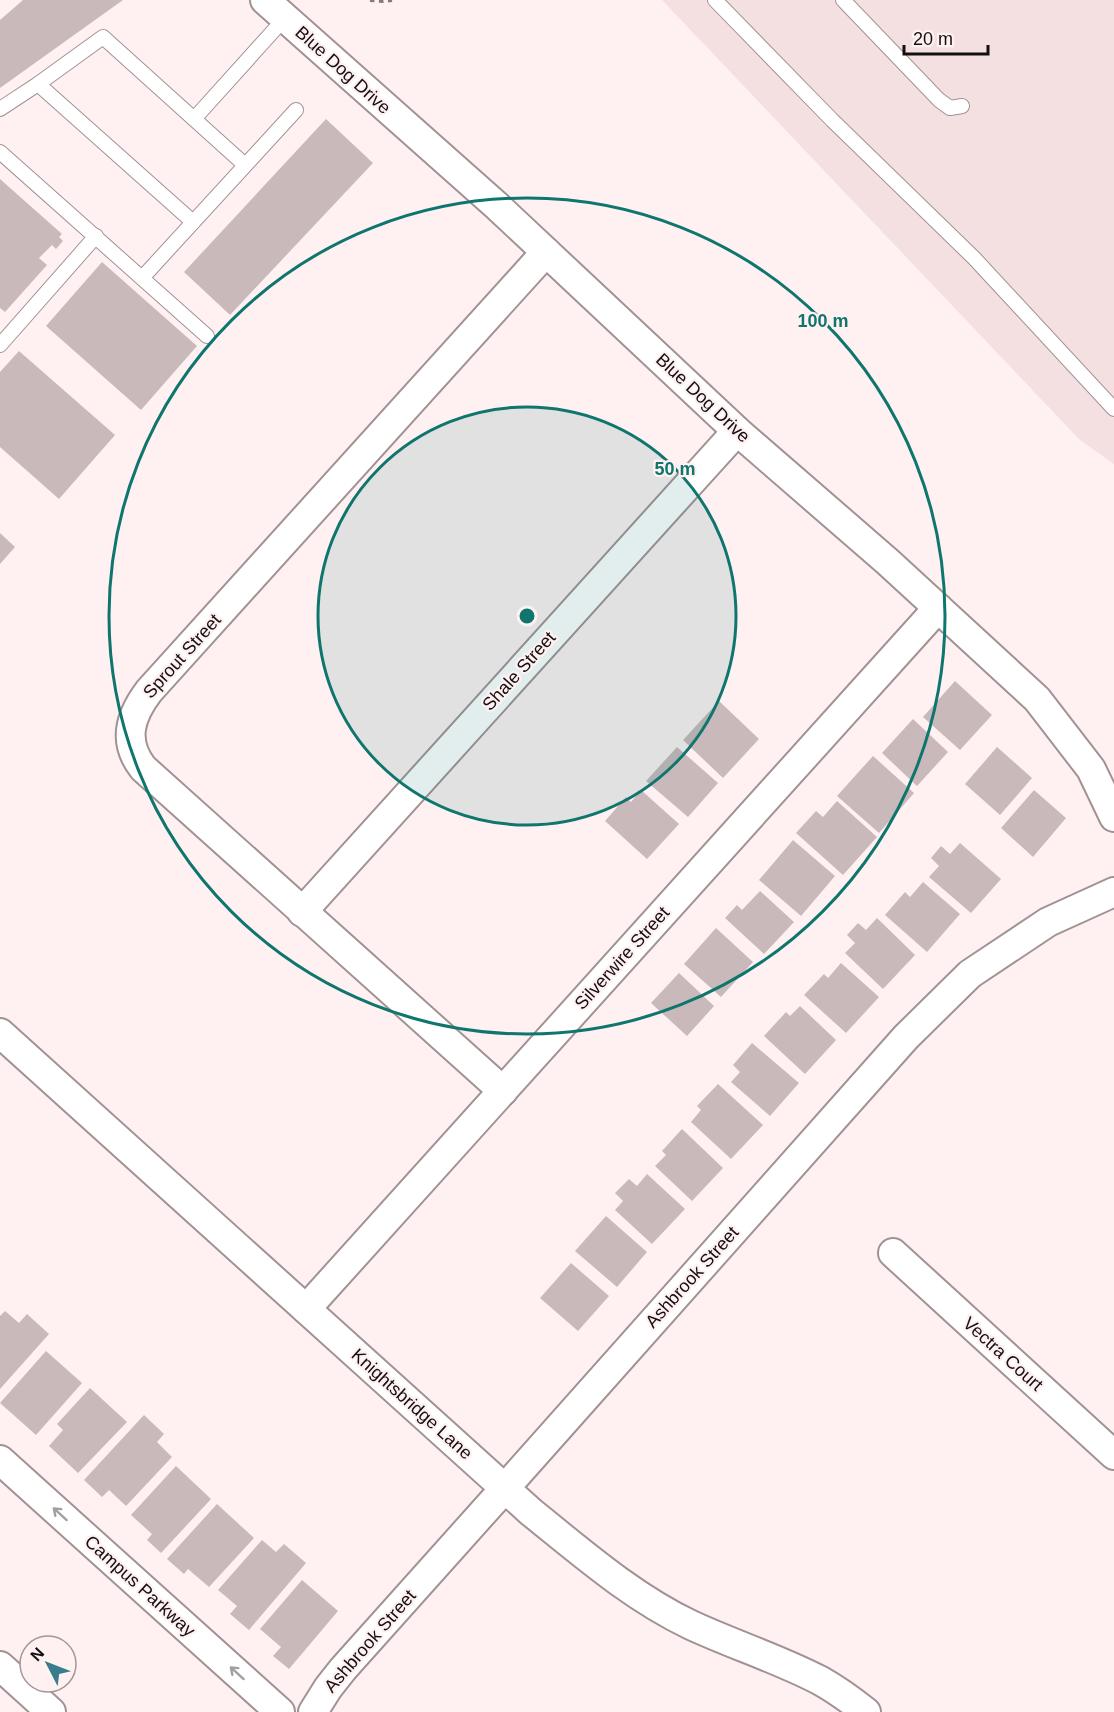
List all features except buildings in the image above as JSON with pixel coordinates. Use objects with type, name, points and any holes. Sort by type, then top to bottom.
[{"type":"street","name":"Blue Dog Drive","points":[[275,9],[546,252],[737,431],[888,562],[1037,699],[1091,769],[1114,817]]},
{"type":"street","name":"Sprout Street","points":[[502,1091],[143,768],[131,743],[131,726],[134,712],[149,691],[546,252]]},
{"type":"street","name":"Shale Street","points":[[302,912],[737,431]]},
{"type":"street","name":"Silverwire Street","points":[[306,1309],[939,608]]},
{"type":"street","name":"Ashbrook Street","points":[[313,1712],[343,1669],[898,1046],[970,974],[1048,922],[1114,892]]},
{"type":"street","name":"Knightsbridge Lane","points":[[0,1033],[559,1534],[637,1595],[690,1624],[822,1682],[866,1712]]},
{"type":"street","name":"Vectra Court","points":[[893,1253],[1114,1455]]},
{"type":"street","name":"Campus Parkway","points":[[0,1460],[280,1712]]},
{"type":"street","points":[[0,1666],[51,1712]]},
{"type":"lane","points":[[715,0],[832,120],[974,258],[1114,409]]},
{"type":"lane","points":[[843,0],[939,100],[950,108],[962,106]]},
{"type":"lane","points":[[194,120],[275,9]]},
{"type":"lane","points":[[0,109],[103,37],[245,165]]},
{"type":"lane","points":[[38,84],[193,222]]},
{"type":"lane","points":[[142,278],[296,110]]},
{"type":"lane","points":[[0,152],[207,336]]},
{"type":"lane","points":[[0,345],[96,236]]},
{"type":"path","points":[[370,0],[392,0]]},
{"type":"shaded area","points":[[662,0],[1114,0],[1114,464],[1080,440]]}]
